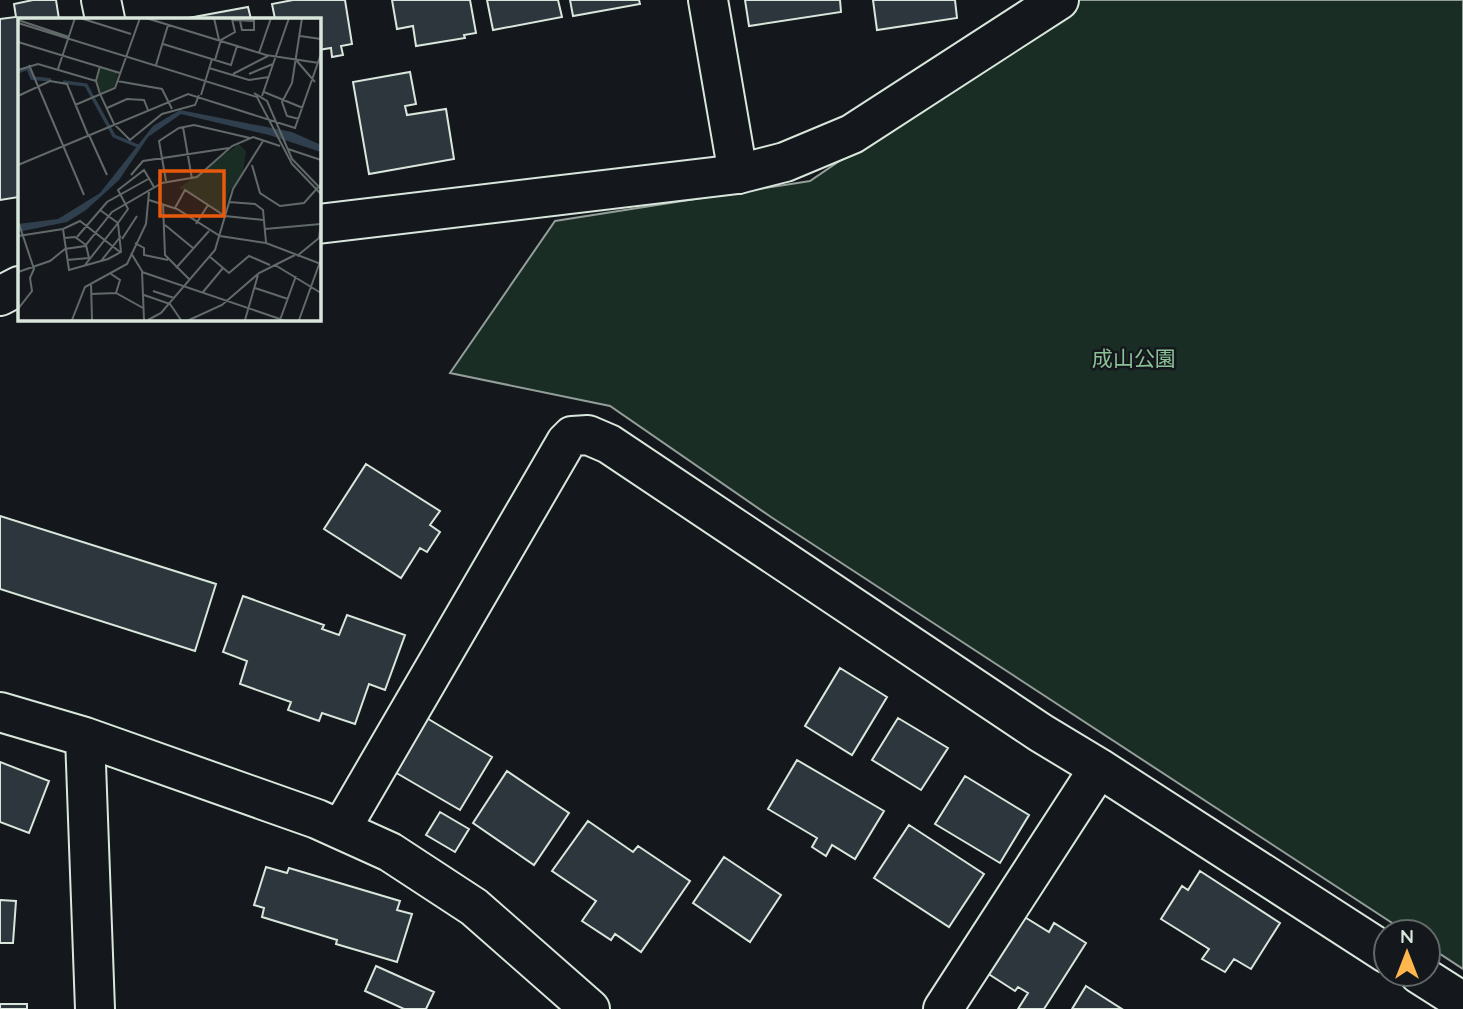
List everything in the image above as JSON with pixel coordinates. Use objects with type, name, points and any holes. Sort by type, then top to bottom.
[{"type":"street","points":[[101,0],[105,18]]},
{"type":"street","points":[[708,0],[738,174]]},
{"type":"street","points":[[320,224],[738,174],[785,162],[852,134],[1059,0]]},
{"type":"street","points":[[0,296],[18,287]]},
{"type":"street","points":[[341,829],[566,442],[572,436],[579,435],[599,438],[609,444],[1041,733],[1372,944]]},
{"type":"street","points":[[0,712],[85,737],[341,829],[390,852],[474,907],[590,1009]]},
{"type":"street","points":[[85,737],[95,1009]]},
{"type":"street","points":[[943,1009],[1099,768]]},
{"type":"street","points":[[1441,988],[1463,1002]]},
{"type":"green space","name":"成山公園","points":[[1075,0],[1463,0],[1463,969],[1442,955],[1442,918],[1385,918],[771,517],[610,406],[450,373],[555,221],[810,181]]},
{"type":"building","points":[[33,0],[56,0],[59,18],[18,18],[18,197],[0,200],[0,19],[16,17],[14,4]]},
{"type":"building","points":[[293,0],[345,0],[352,44],[341,46],[343,55],[332,57],[331,48],[320,50],[320,18],[275,18],[272,4]]},
{"type":"building","points":[[392,0],[470,0],[476,33],[464,35],[465,38],[416,46],[413,26],[397,29]]},
{"type":"building","points":[[487,0],[558,0],[562,17],[493,30]]},
{"type":"building","points":[[570,0],[639,0],[640,4],[573,16]]},
{"type":"building","points":[[745,0],[840,0],[841,12],[749,26]]},
{"type":"building","points":[[873,0],[955,0],[957,18],[877,30]]},
{"type":"building","points":[[248,7],[251,18],[188,18]]},
{"type":"building","points":[[410,72],[416,104],[405,106],[407,115],[446,109],[454,159],[369,174],[353,82]]},
{"type":"building","points":[[366,464],[440,511],[430,525],[440,532],[427,552],[420,548],[401,578],[324,529]]},
{"type":"building","points":[[0,516],[216,584],[195,651],[0,589]]},
{"type":"building","points":[[243,596],[324,625],[322,629],[339,635],[347,615],[405,635],[385,690],[369,684],[355,724],[322,713],[319,721],[288,710],[291,702],[240,684],[247,661],[223,652]]},
{"type":"building","points":[[840,668],[887,697],[852,755],[805,726]]},
{"type":"building","points":[[425,717],[492,757],[460,810],[393,771]]},
{"type":"building","points":[[898,718],[948,748],[921,790],[872,760]]},
{"type":"building","points":[[797,760],[884,811],[855,859],[832,845],[826,856],[812,847],[817,838],[768,809]]},
{"type":"building","points":[[0,762],[49,781],[29,833],[0,822]]},
{"type":"building","points":[[507,771],[569,813],[534,865],[473,823]]},
{"type":"building","points":[[965,776],[1029,815],[1000,863],[935,824]]},
{"type":"building","points":[[440,812],[469,829],[455,852],[426,835]]},
{"type":"building","points":[[588,821],[633,852],[638,846],[690,881],[641,952],[615,934],[611,940],[582,921],[596,901],[552,871]]},
{"type":"building","points":[[909,825],[984,874],[949,927],[874,878]]},
{"type":"building","points":[[724,857],[781,895],[750,942],[693,903]]},
{"type":"building","points":[[266,867],[287,873],[289,868],[400,901],[397,910],[412,914],[397,962],[336,944],[337,940],[262,917],[264,908],[254,905]]},
{"type":"building","points":[[1200,871],[1280,923],[1251,969],[1234,959],[1225,972],[1202,959],[1209,949],[1161,919],[1182,886],[1188,890]]},
{"type":"building","points":[[0,900],[16,901],[13,943],[0,943]]},
{"type":"building","points":[[1023,916],[1049,932],[1054,923],[1086,943],[1044,1009],[1018,1009],[1028,993],[1018,987],[1015,991],[987,973]]},
{"type":"building","points":[[376,966],[434,992],[426,1009],[404,1009],[365,991]]},
{"type":"building","points":[[1086,986],[1122,1009],[1072,1009]]},
{"type":"building","points":[[0,1004],[27,1004],[27,1009],[0,1009]]}]
